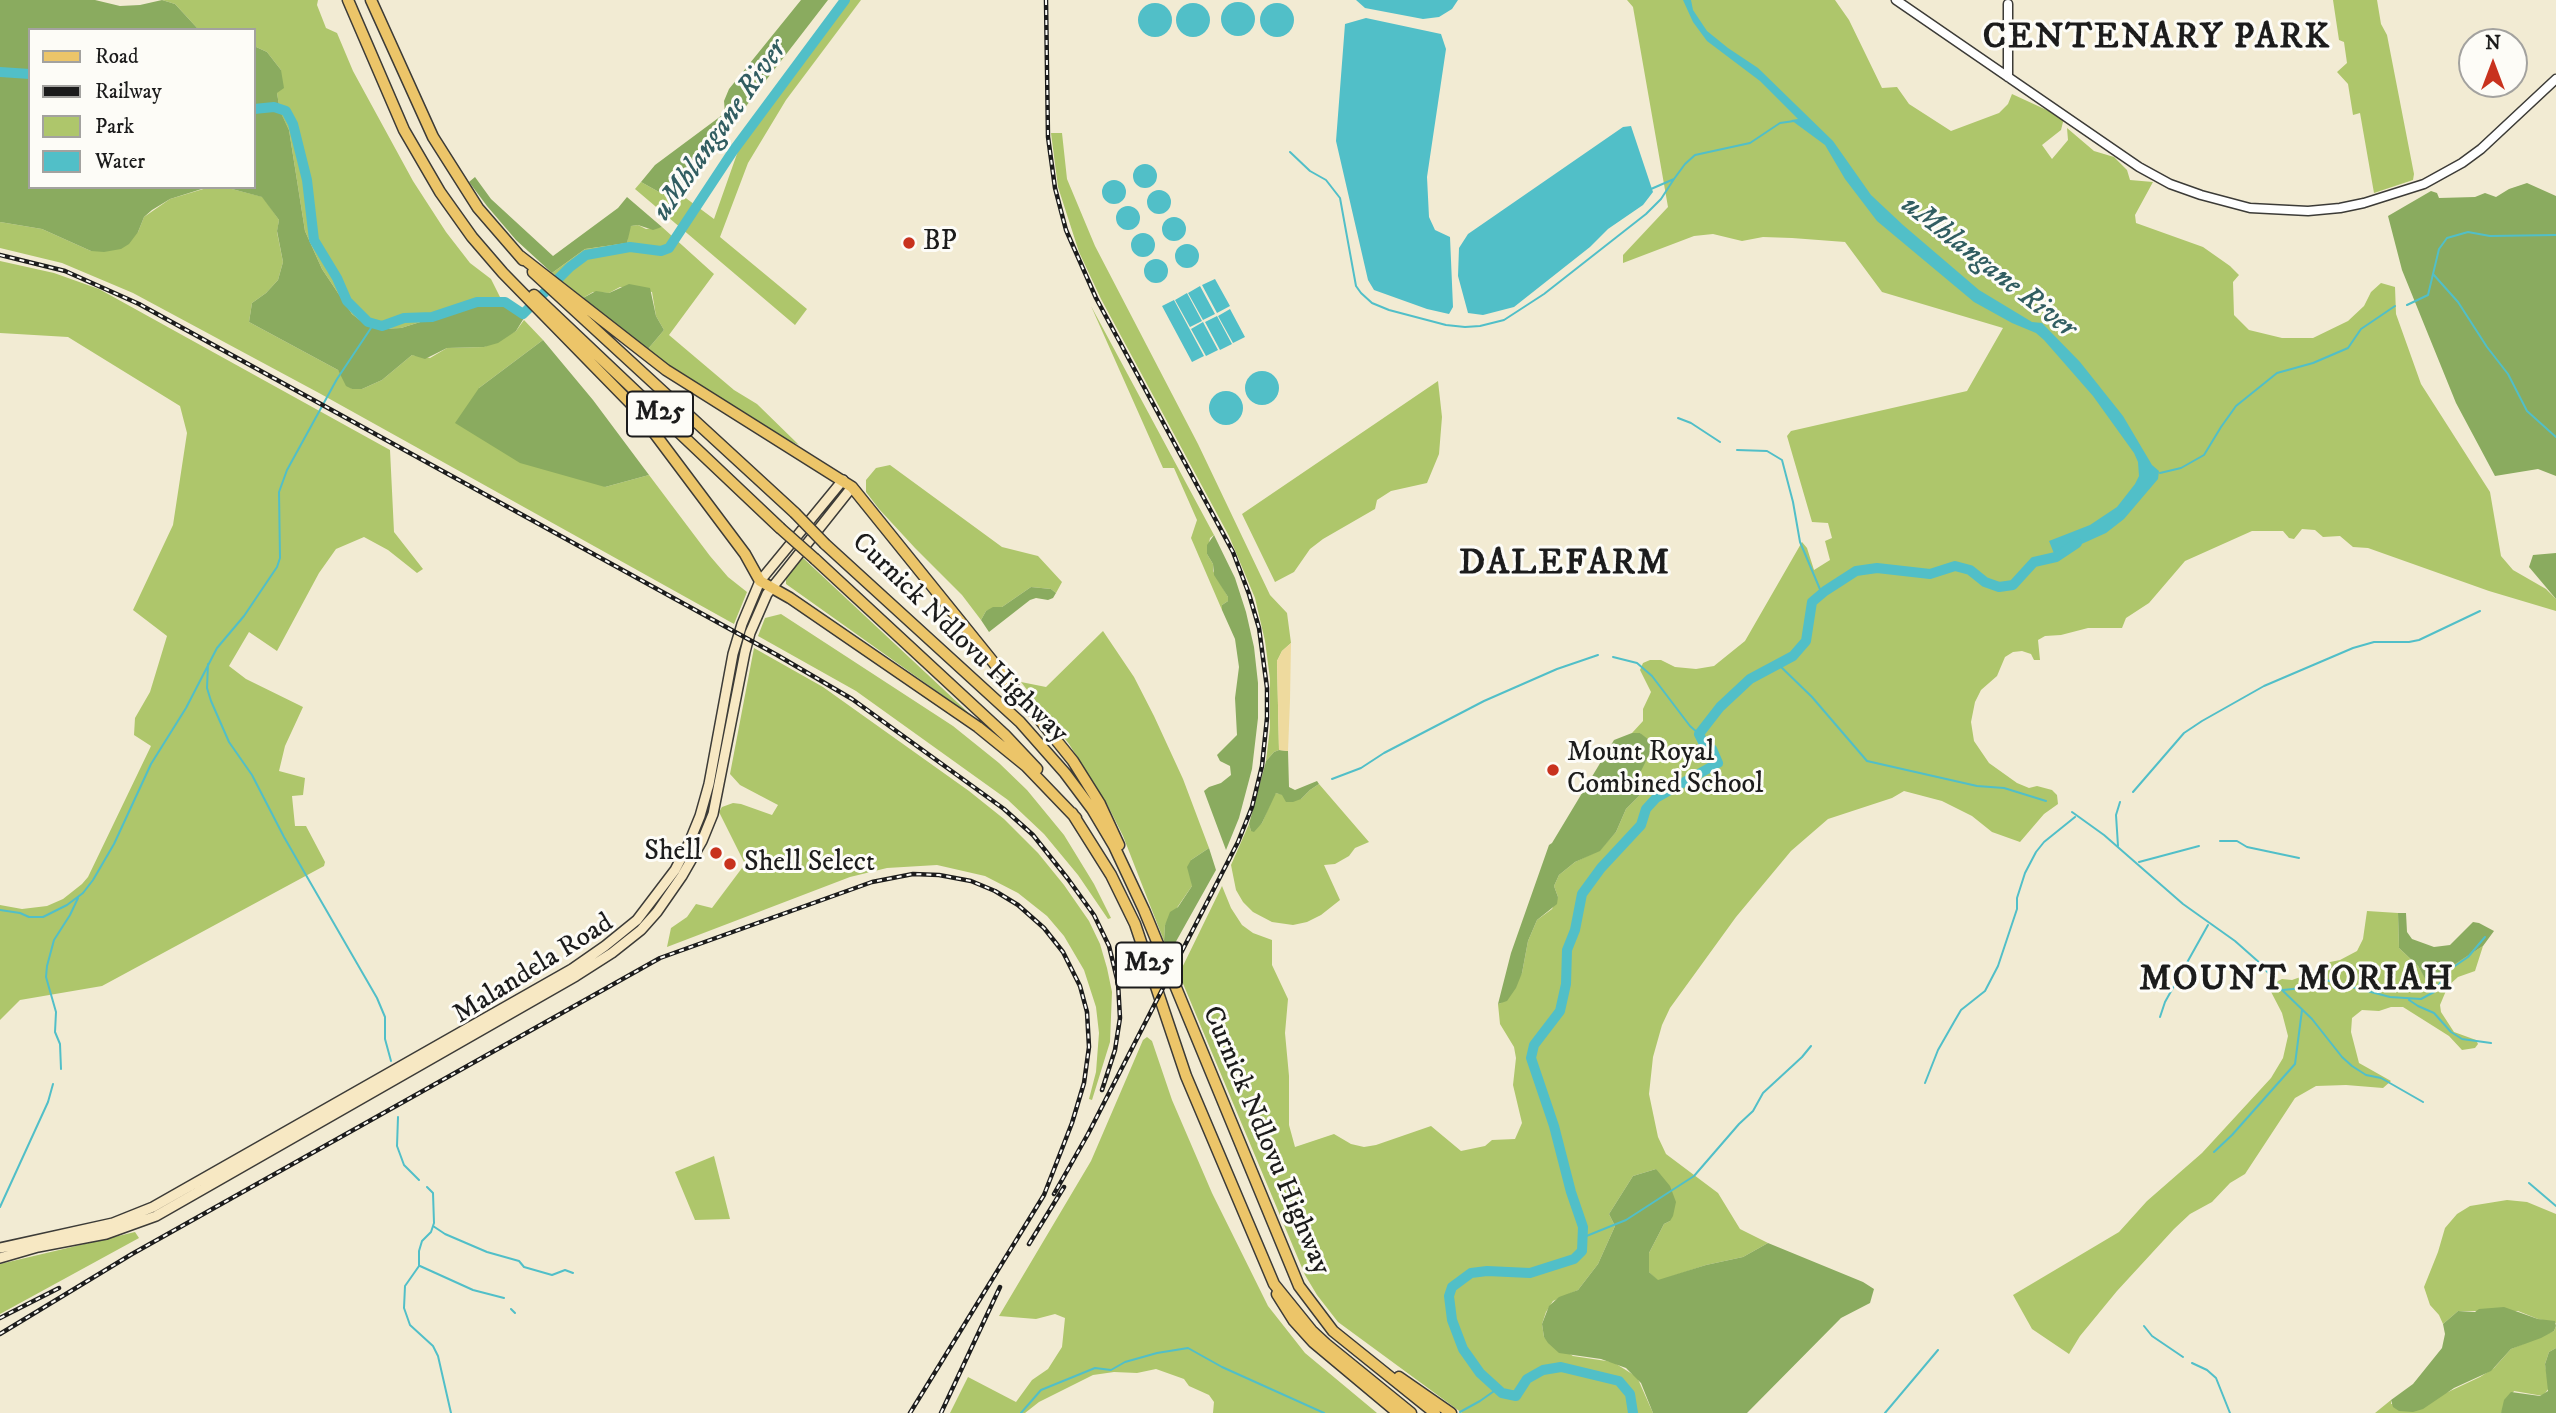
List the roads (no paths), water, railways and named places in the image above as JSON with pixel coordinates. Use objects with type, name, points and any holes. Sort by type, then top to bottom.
[{"type":"main road","points":[[348,0],[385,88],[425,168],[472,237],[506,272]]},
{"type":"main road","name":"Curnick Ndlovu Highway","points":[[354,0],[390,86],[422,151],[453,201],[506,272],[1006,735],[1041,773],[1076,818],[1111,875],[1135,924],[1186,1076],[1274,1284],[1312,1331],[1411,1413]]},
{"type":"main road","points":[[371,0],[433,137],[478,208],[538,273],[564,290],[666,370],[847,484],[986,651],[1073,761],[1116,836],[1144,910]]},
{"type":"main road","name":"Curnick Ndlovu Highway","points":[[538,273],[638,370],[1020,722],[1051,755],[1103,827],[1144,910],[1299,1286],[1333,1331],[1436,1413]]},
{"type":"main road","points":[[537,302],[637,410],[745,554],[760,581],[790,598],[978,727],[1026,766],[1076,818]]},
{"type":"main road","name":"Malandela Road","points":[[0,1248],[103,1226],[153,1207],[532,992],[581,963],[620,935],[664,886],[694,831],[709,784],[733,654],[760,581],[847,484]]},
{"type":"main road","name":"Malandela Road","points":[[0,1258],[38,1247],[106,1234],[156,1216],[576,976],[630,940],[670,895],[692,860],[708,826],[718,796],[750,634],[771,588],[847,484]]},
{"type":"main road","points":[[1274,1284],[1278,1298],[1307,1335],[1398,1413]]},
{"type":"main road","points":[[1368,1360],[1413,1386],[1451,1413]]},
{"type":"street","points":[[1896,0],[2120,155],[2170,184],[2250,208],[2308,211],[2364,204],[2433,179],[2462,163],[2491,141],[2556,79]]},
{"type":"street","points":[[2008,4],[2008,77]]},
{"type":"water","points":[[1356,0],[1458,0],[1452,9],[1439,17],[1423,19],[1365,8]]},
{"type":"water","points":[[1683,0],[1691,0],[1693,10],[1707,31],[1758,68],[1833,141],[1871,195],[1903,225],[1979,290],[2032,322],[2042,323],[2080,362],[2123,416],[2152,465],[2159,471],[2158,479],[2124,519],[2106,533],[2055,556],[2049,541],[2090,525],[2117,507],[2135,484],[2139,476],[2134,453],[2093,396],[2044,340],[2036,333],[1974,302],[1877,221],[1845,179],[1825,145],[1791,120],[1798,119],[1760,81],[1707,41],[1693,22]]},
{"type":"water","points":[[1238,2],[1250,7],[1255,19],[1250,31],[1238,36],[1226,31],[1221,19],[1226,7]]},
{"type":"water","points":[[1155,3],[1167,8],[1172,20],[1167,32],[1155,37],[1143,32],[1138,20],[1143,8]]},
{"type":"water","points":[[1193,3],[1205,8],[1210,20],[1205,32],[1193,37],[1181,32],[1176,20],[1181,8]]},
{"type":"water","points":[[1277,3],[1289,8],[1294,20],[1289,32],[1277,37],[1265,32],[1260,20],[1265,8]]},
{"type":"water","points":[[1366,18],[1441,34],[1446,49],[1427,177],[1429,217],[1435,230],[1450,237],[1453,307],[1449,314],[1374,290],[1368,280],[1336,141],[1345,24]]},
{"type":"water","points":[[1631,126],[1653,192],[1643,205],[1608,229],[1590,247],[1514,307],[1483,315],[1468,313],[1458,276],[1459,248],[1468,234],[1623,127]]},
{"type":"water","points":[[1145,164],[1156,171],[1157,176],[1150,187],[1145,188],[1134,181],[1133,176],[1140,165]]},
{"type":"water","points":[[1114,180],[1125,187],[1126,192],[1119,203],[1114,204],[1103,197],[1102,192],[1109,181]]},
{"type":"water","points":[[1159,190],[1170,197],[1171,202],[1164,213],[1159,214],[1148,207],[1147,202],[1154,191]]},
{"type":"water","points":[[1128,206],[1139,213],[1140,218],[1133,229],[1128,230],[1117,223],[1116,218],[1123,207]]},
{"type":"water","points":[[1174,217],[1185,224],[1186,229],[1179,240],[1174,241],[1163,234],[1162,229],[1169,218]]},
{"type":"water","points":[[1143,233],[1154,240],[1155,245],[1148,256],[1143,257],[1132,250],[1131,245],[1138,234]]},
{"type":"water","points":[[1187,244],[1198,251],[1199,256],[1192,267],[1187,268],[1176,261],[1175,256],[1182,245]]},
{"type":"water","points":[[1156,259],[1167,266],[1168,271],[1161,282],[1156,283],[1145,276],[1144,271],[1151,260]]},
{"type":"water","points":[[1215,279],[1230,306],[1217,313],[1202,285]]},
{"type":"water","points":[[1200,286],[1215,314],[1203,320],[1188,293]]},
{"type":"water","points":[[1187,293],[1202,321],[1190,327],[1175,300]]},
{"type":"water","points":[[1174,300],[1204,356],[1192,362],[1162,306]]},
{"type":"water","points":[[1230,309],[1245,337],[1233,343],[1218,316]]},
{"type":"water","points":[[1217,316],[1232,344],[1220,350],[1205,322]]},
{"type":"water","points":[[1203,322],[1218,350],[1206,356],[1191,329]]},
{"type":"water","points":[[1262,371],[1274,376],[1279,388],[1274,400],[1262,405],[1250,400],[1245,388],[1250,376]]},
{"type":"water","points":[[1226,391],[1238,396],[1243,408],[1238,420],[1226,425],[1214,420],[1209,408],[1214,396]]},
{"type":"waterway","name":"uMhlangane River","points":[[256,109],[274,107],[286,111],[293,124],[307,180],[314,240],[337,278],[347,301],[368,322],[382,326],[404,318],[432,317],[477,302],[505,302],[523,314],[570,267],[586,255],[630,247],[661,251],[669,248],[733,151],[845,0]]},
{"type":"waterway","name":"uMhlangane River","points":[[0,72],[28,74]]},
{"type":"waterway","points":[[1651,189],[1674,179],[1695,155],[1750,143],[1780,123],[1794,121]]},
{"type":"waterway","points":[[1290,152],[1310,171],[1326,180],[1340,198],[1356,286],[1361,293],[1372,303],[1389,310],[1446,325],[1465,327],[1504,320],[1544,294],[1646,214],[1661,199],[1674,179]]},
{"type":"waterway","points":[[2407,305],[2428,295],[2439,249],[2447,238],[2468,232],[2490,236],[2556,235]]},
{"type":"waterway","points":[[2433,274],[2458,302],[2508,374],[2527,411],[2556,437]]},
{"type":"waterway","points":[[2160,473],[2181,468],[2204,455],[2236,406],[2277,373],[2313,363],[2348,348],[2361,329],[2395,306]]},
{"type":"waterway","points":[[0,910],[29,917],[43,917],[67,905],[83,893],[93,880],[114,844],[151,764],[186,708],[217,648],[244,616],[277,567],[280,558],[279,492],[287,470],[337,379],[373,325],[382,326]]},
{"type":"waterway","points":[[1678,418],[1691,423],[1720,442]]},
{"type":"waterway","points":[[1737,450],[1767,451],[1782,460],[1800,542],[1822,594]]},
{"type":"waterway","name":"uMhlangane River","points":[[1633,1413],[1630,1394],[1619,1381],[1561,1367],[1543,1370],[1527,1379],[1516,1396],[1502,1393],[1480,1373],[1463,1349],[1452,1320],[1449,1296],[1452,1287],[1471,1273],[1530,1273],[1574,1259],[1582,1251],[1583,1227],[1531,1058],[1534,1045],[1560,1011],[1566,984],[1567,950],[1575,930],[1582,894],[1601,868],[1641,825],[1646,809],[1656,798],[1718,763],[1712,749],[1704,744],[1699,734],[1720,707],[1750,679],[1793,656],[1806,641],[1812,602],[1825,591],[1856,571],[1877,568],[1930,574],[1955,566],[1970,570],[1985,582],[1999,587],[2013,585],[2034,562],[2056,557],[2077,543]]},
{"type":"waterway","points":[[2133,792],[2184,733],[2264,686],[2353,648],[2374,642],[2419,640],[2480,611]]},
{"type":"waterway","points":[[1332,779],[1361,768],[1384,753],[1484,701],[1557,669],[1598,655]]},
{"type":"waterway","points":[[1613,657],[1637,663],[1652,676],[1699,734]]},
{"type":"waterway","points":[[1777,663],[1812,697],[1867,761],[1977,786],[2004,788],[2046,801]]},
{"type":"waterway","points":[[208,664],[207,688],[229,742],[252,775],[284,837],[377,998],[385,1017],[385,1039],[391,1061]]},
{"type":"waterway","points":[[2118,846],[2116,815],[2120,802]]},
{"type":"waterway","points":[[2072,812],[2104,835],[2183,904],[2235,941],[2261,964],[2352,1066],[2366,1075],[2381,1078],[2423,1102]]},
{"type":"waterway","points":[[1925,1083],[1938,1050],[1961,1010],[1985,991],[1998,966],[2017,909],[2017,898],[2025,873],[2036,852],[2075,817]]},
{"type":"waterway","points":[[2220,841],[2237,841],[2247,847],[2299,858]]},
{"type":"waterway","points":[[2139,862],[2199,846]]},
{"type":"waterway","points":[[61,1069],[60,1044],[55,1032],[56,1012],[46,977],[47,966],[54,940],[78,898]]},
{"type":"waterway","points":[[2160,1017],[2165,1002],[2208,925]]},
{"type":"waterway","points":[[2283,990],[2302,988],[2322,979],[2390,997],[2421,999],[2434,992],[2449,970],[2468,957],[2485,937]]},
{"type":"waterway","points":[[2409,1000],[2434,1013],[2451,1032],[2462,1039],[2491,1043]]},
{"type":"waterway","points":[[2214,1152],[2295,1064],[2302,1010]]},
{"type":"waterway","points":[[1584,1237],[1626,1220],[1694,1176],[1753,1111],[1763,1093],[1811,1046]]},
{"type":"waterway","points":[[0,1207],[48,1102],[53,1084]]},
{"type":"waterway","points":[[398,1117],[397,1146],[404,1165],[419,1180]]},
{"type":"waterway","points":[[2529,1183],[2556,1206]]},
{"type":"waterway","points":[[427,1187],[433,1193],[434,1223],[431,1232],[422,1241],[419,1266],[405,1286],[404,1308],[410,1325],[433,1346],[438,1356],[451,1413]]},
{"type":"waterway","points":[[433,1226],[487,1252],[519,1261],[524,1267],[552,1275],[565,1270],[573,1273]]},
{"type":"waterway","points":[[420,1266],[473,1290],[504,1298]]},
{"type":"waterway","points":[[511,1309],[515,1313]]},
{"type":"waterway","points":[[2144,1326],[2152,1336],[2183,1357]]},
{"type":"waterway","points":[[1021,1413],[1041,1390],[1095,1368],[1111,1370],[1125,1362],[1188,1348],[1222,1367],[1324,1413]]},
{"type":"waterway","points":[[1885,1413],[1938,1350]]},
{"type":"waterway","points":[[2192,1363],[2216,1378],[2230,1413]]},
{"type":"waterway","points":[[1460,1412],[1497,1389]]},
{"type":"railway","points":[[1046,0],[1048,137],[1055,188],[1066,230],[1096,298],[1233,552],[1259,628],[1267,688],[1262,766],[1252,807],[1238,842],[1088,1134],[1054,1194]]},
{"type":"railway","points":[[0,255],[65,271],[139,304],[777,655],[852,699],[1004,809],[1033,835],[1068,879],[1094,915],[1109,946],[1118,983],[1120,1018],[1115,1050],[1102,1090]]},
{"type":"railway","points":[[0,1334],[132,1254],[660,958],[872,882],[913,874],[939,875],[971,881],[995,891],[1018,905],[1044,928],[1063,952],[1080,986],[1087,1012],[1089,1047],[1084,1083],[1072,1123],[1044,1195],[910,1413]]},
{"type":"railway","points":[[1029,1244],[1064,1187]]},
{"type":"railway","points":[[941,1413],[1000,1287]]},
{"type":"railway","points":[[0,1318],[59,1288]]},
{"type":"place","name":"BP","points":[[909,243]]},
{"type":"place","name":"Mount Royal Combined School","points":[[1553,770]]},
{"type":"place","name":"Shell","points":[[716,853]]},
{"type":"place","name":"Shell Select","points":[[730,864]]},
{"type":"district","name":"CENTENARY PARK","points":[[2157,40]]},
{"type":"district","name":"DALEFARM","points":[[1565,566]]},
{"type":"district","name":"MOUNT MORIAH","points":[[2297,982]]}]
